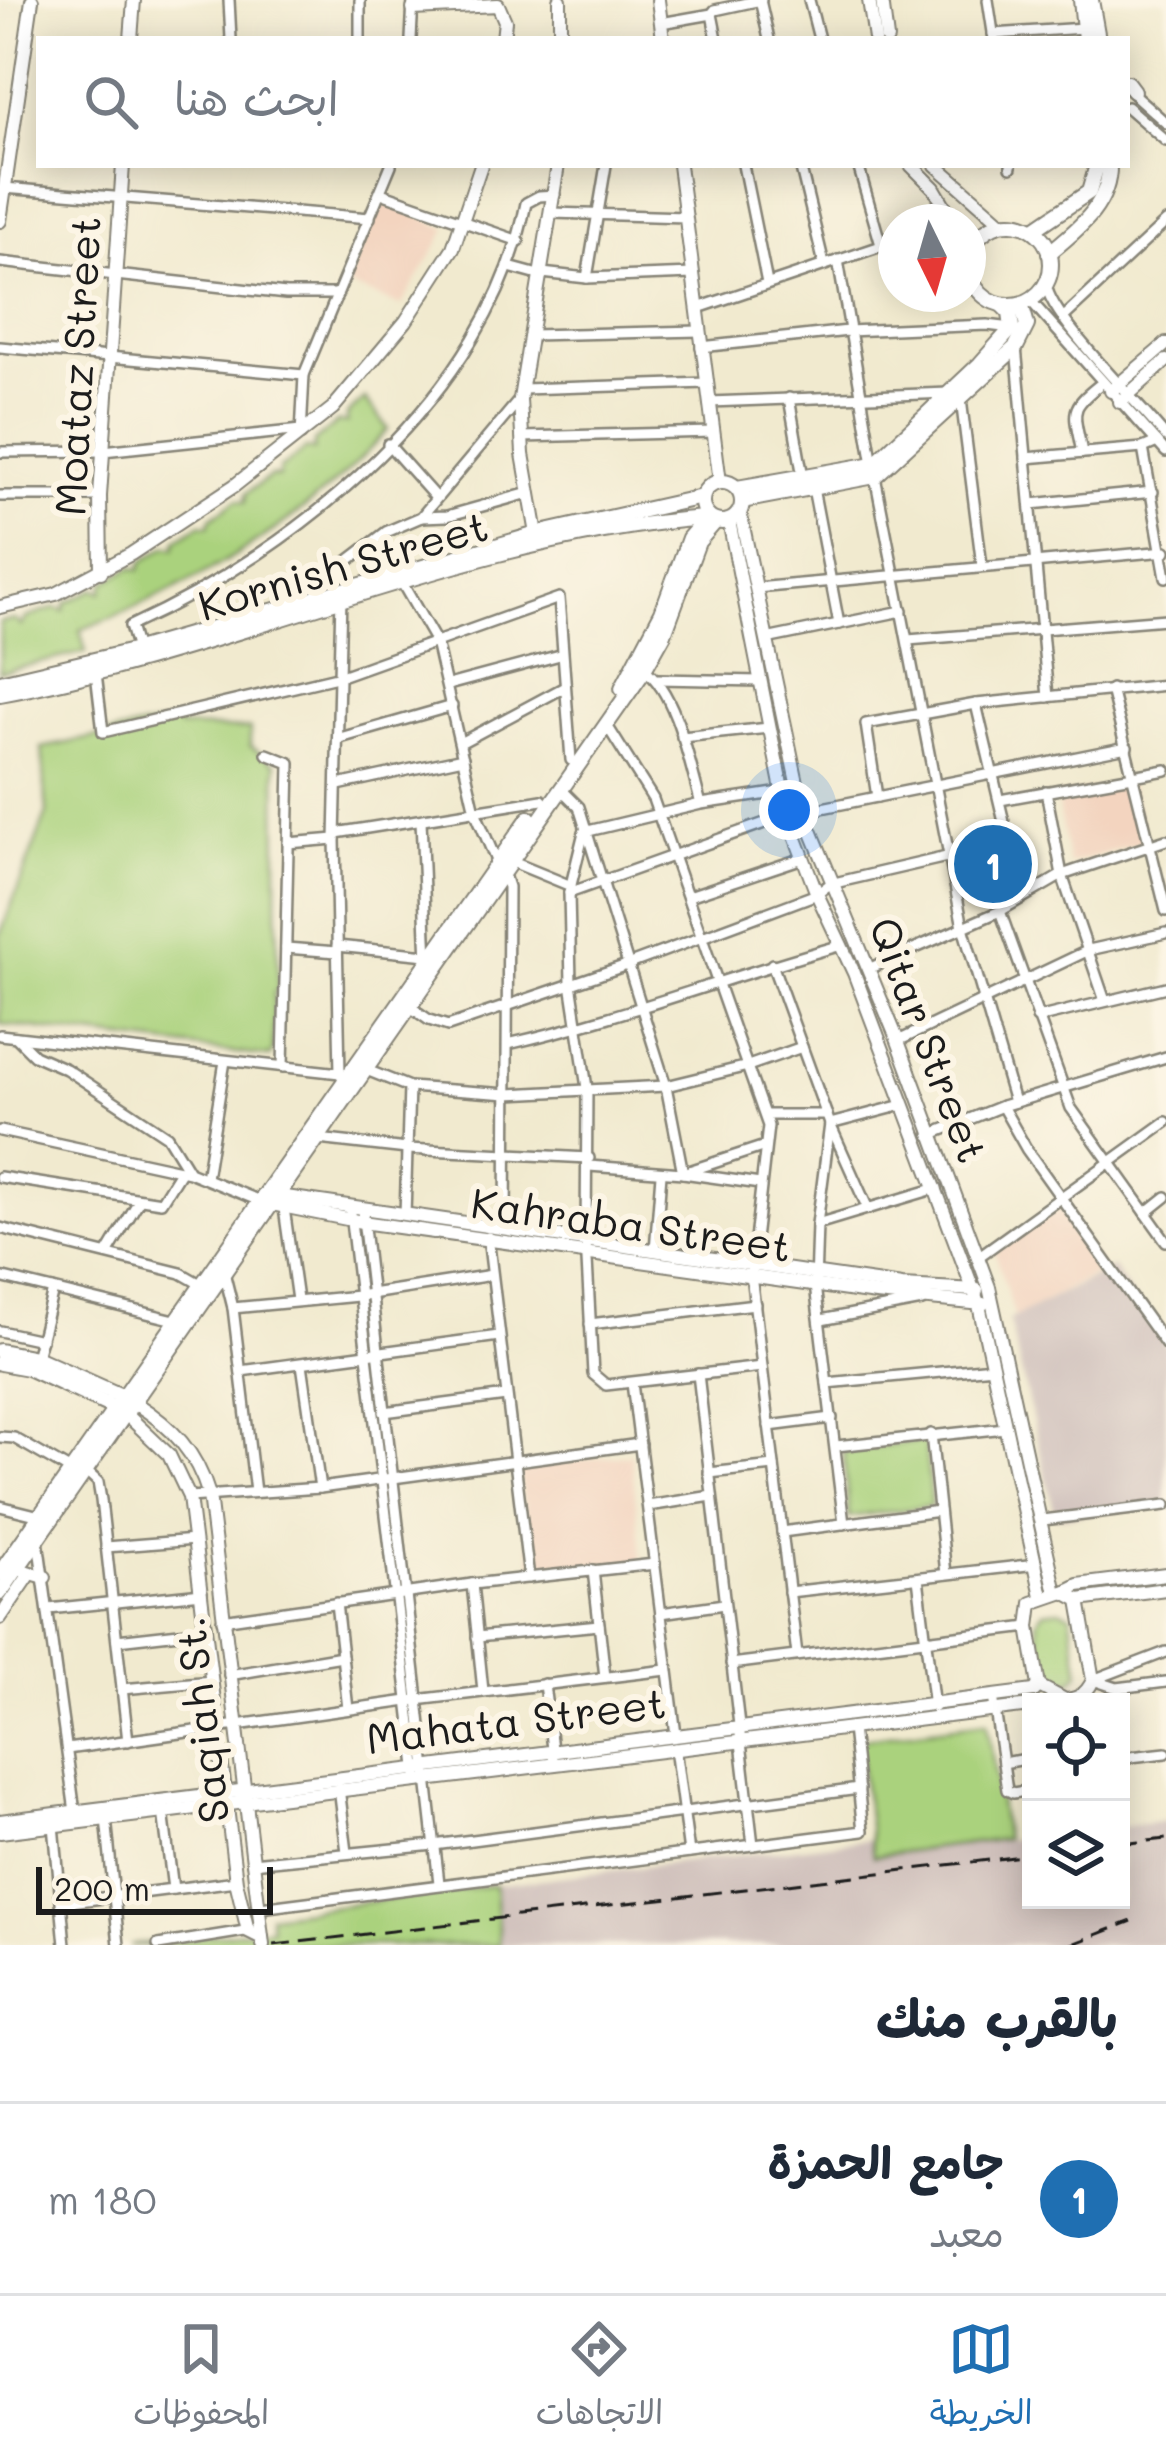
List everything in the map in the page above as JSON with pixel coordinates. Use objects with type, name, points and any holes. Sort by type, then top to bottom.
[{"type":"main road","points":[[0,221],[31,57],[32,0]]},
{"type":"main road","points":[[131,36],[134,0]]},
{"type":"main road","points":[[560,0],[560,36]]},
{"type":"main road","points":[[658,0],[663,36]]},
{"type":"main road","points":[[869,0],[875,36]]},
{"type":"main road","points":[[882,0],[887,36]]},
{"type":"main road","points":[[1081,0],[1093,36]]},
{"type":"main road","points":[[1091,0],[1093,36]]},
{"type":"main road","points":[[412,4],[498,5],[506,21],[504,36]]},
{"type":"main road","name":"Moataz Street","points":[[101,572],[100,496],[123,168]]},
{"type":"main road","points":[[0,607],[56,594],[101,572],[199,510],[353,387],[406,321],[453,248],[480,168]]},
{"type":"main road","points":[[537,534],[522,437],[521,394],[558,168]]},
{"type":"main road","points":[[679,168],[713,433],[728,510]]},
{"type":"main road","points":[[914,168],[943,204]]},
{"type":"main road","points":[[939,168],[1002,224],[1033,230],[1049,253],[1046,284],[1025,302],[1001,305]]},
{"type":"main road","points":[[1033,230],[1089,192],[1096,168]]},
{"type":"main road","points":[[1049,253],[1096,208],[1105,194],[1109,168]]},
{"type":"main road","points":[[986,231],[1002,224]]},
{"type":"main road","points":[[984,368],[1012,328],[1010,313],[986,297]]},
{"type":"main road","points":[[875,470],[984,368],[1016,347],[1027,325],[1025,302]]},
{"type":"main road","points":[[1117,390],[1166,344]]},
{"type":"main road","points":[[1117,390],[1166,361]]},
{"type":"main road","name":"Kornish Street","points":[[0,682],[137,650],[315,598],[402,584],[550,540],[728,510],[808,483],[875,470]]},
{"type":"main road","points":[[720,482],[708,487],[702,497],[728,510]]},
{"type":"main road","name":"Kornish Street","points":[[0,694],[96,673],[537,534],[702,497]]},
{"type":"main road","points":[[360,1066],[427,958],[561,789],[644,669],[664,634],[698,542],[728,510]]},
{"type":"main road","points":[[125,1405],[225,1276],[345,1080],[408,1006],[637,662],[662,612],[688,538],[728,510]]},
{"type":"main road","name":"Qitar Street","points":[[728,510],[756,588],[766,638],[769,728],[781,792],[817,894],[984,1296],[1012,1381],[1012,1435],[1036,1564],[1054,1594]]},
{"type":"main road","name":"Qitar Street","points":[[728,510],[760,681],[771,699],[803,812],[898,1041],[978,1257],[997,1385],[1042,1520],[1054,1594]]},
{"type":"main road","points":[[0,1573],[38,1540],[203,1285],[318,1139],[345,1080]]},
{"type":"main road","name":"Kahraba Street","points":[[268,1199],[752,1269],[928,1300],[984,1296]]},
{"type":"main road","name":"Kahraba Street","points":[[356,1215],[404,1215],[488,1232],[506,1229],[587,1246],[655,1250],[752,1269]]},
{"type":"main road","name":"Kahraba Street","points":[[816,1279],[984,1296]]},
{"type":"main road","name":"Saqiah St.","points":[[0,1351],[36,1358],[125,1405],[169,1455],[190,1497],[236,1881],[259,1935]]},
{"type":"main road","name":"Saqiah St.","points":[[0,1363],[28,1368],[160,1419],[186,1444],[201,1469],[260,1908],[259,1935]]},
{"type":"main road","points":[[997,1385],[1012,1381]]},
{"type":"main road","points":[[0,1593],[40,1516],[79,1471]]},
{"type":"main road","points":[[16,1561],[45,1577]]},
{"type":"main road","points":[[0,1618],[16,1561]]},
{"type":"main road","points":[[1050,1693],[1039,1686],[1029,1627],[1032,1603],[1078,1585],[1166,1574]]},
{"type":"main road","points":[[1054,1594],[1079,1600],[1166,1589]]},
{"type":"main road","points":[[1079,1600],[1094,1681],[1085,1693]]},
{"type":"main road","name":"Mahata Street","points":[[994,1704],[1039,1686]]},
{"type":"main road","name":"Mahata Street","points":[[244,1795],[339,1788],[552,1756],[994,1704],[1022,1706]]},
{"type":"main road","name":"Mahata Street","points":[[740,1734],[852,1728],[934,1711]]},
{"type":"main road","name":"Mahata Street","points":[[0,1821],[424,1775]]},
{"type":"main road","name":"Mahata Street","points":[[0,1832],[163,1811],[227,1797]]},
{"type":"street","points":[[229,0],[231,36]]},
{"type":"street","points":[[360,0],[360,36]]},
{"type":"street","points":[[662,23],[760,0],[769,36]]},
{"type":"street","points":[[808,0],[818,36]]},
{"type":"street","points":[[988,0],[993,36],[1093,36]]},
{"type":"street","points":[[411,36],[412,4]]},
{"type":"street","points":[[712,14],[716,36]]},
{"type":"street","points":[[1130,90],[1166,123]]},
{"type":"street","points":[[1130,110],[1166,141]]},
{"type":"street","points":[[0,452],[103,451],[301,433],[304,375],[390,168]]},
{"type":"street","points":[[587,278],[606,168]]},
{"type":"street","points":[[744,168],[767,283]]},
{"type":"street","points":[[801,168],[824,265]]},
{"type":"street","points":[[859,168],[878,235]]},
{"type":"street","points":[[4,188],[370,218]]},
{"type":"street","points":[[381,193],[519,241]]},
{"type":"street","points":[[137,650],[130,626],[185,601],[328,503],[442,386],[474,339],[509,267],[526,203],[555,195]]},
{"type":"street","points":[[552,213],[686,217]]},
{"type":"street","points":[[1063,318],[1166,222]]},
{"type":"street","points":[[698,308],[878,246]]},
{"type":"street","points":[[838,260],[963,927],[986,999],[1008,1104],[1028,1150],[1166,1346]]},
{"type":"street","points":[[0,262],[286,294],[335,293]]},
{"type":"street","points":[[509,267],[587,278],[693,274]]},
{"type":"street","points":[[1046,284],[1047,296],[1117,390]]},
{"type":"street","points":[[1025,302],[1117,390],[1162,439],[1166,452]]},
{"type":"street","points":[[701,347],[848,331],[1012,328]]},
{"type":"street","points":[[531,335],[700,331]]},
{"type":"street","points":[[0,347],[304,375]]},
{"type":"street","points":[[1016,347],[1048,697]]},
{"type":"street","points":[[421,517],[521,394],[706,383]]},
{"type":"street","points":[[1082,453],[1075,410],[1078,401],[1117,390]]},
{"type":"street","points":[[709,402],[955,395],[982,566]]},
{"type":"street","points":[[788,398],[839,624]]},
{"type":"street","points":[[522,437],[713,433]]},
{"type":"street","points":[[1026,458],[1143,448],[1162,439]]},
{"type":"street","points":[[388,444],[436,498]]},
{"type":"street","points":[[1143,448],[1166,577]]},
{"type":"street","points":[[1030,504],[1153,492]]},
{"type":"street","points":[[315,598],[319,583],[386,532],[421,517],[447,516],[530,493]]},
{"type":"street","points":[[0,496],[100,496]]},
{"type":"street","points":[[756,588],[1164,551]]},
{"type":"street","points":[[402,584],[436,642],[475,812],[503,865],[508,887],[506,1229]]},
{"type":"street","points":[[0,1035],[283,1067],[345,1080],[337,949],[340,596]]},
{"type":"street","points":[[96,673],[103,732],[341,676],[559,598],[571,760]]},
{"type":"street","points":[[766,638],[902,611]]},
{"type":"street","points":[[908,640],[1166,619]]},
{"type":"street","points":[[448,685],[560,655]]},
{"type":"street","points":[[644,669],[658,679],[682,737],[701,804]]},
{"type":"street","points":[[658,679],[760,681]]},
{"type":"street","points":[[877,797],[866,724],[976,704],[1166,685]]},
{"type":"street","points":[[460,743],[563,688]]},
{"type":"street","points":[[1111,688],[1166,911]]},
{"type":"street","points":[[976,704],[1022,898]]},
{"type":"street","points":[[340,738],[452,706]]},
{"type":"street","points":[[606,724],[658,814],[768,1126],[752,1269],[797,1655]]},
{"type":"street","points":[[682,737],[769,728]]},
{"type":"street","points":[[503,865],[570,889],[788,815],[1127,747]]},
{"type":"street","points":[[267,754],[290,763],[283,1067]]},
{"type":"street","points":[[338,785],[464,758]]},
{"type":"street","points":[[1000,800],[1166,770]]},
{"type":"street","points":[[561,789],[579,807],[666,1086],[683,1173]]},
{"type":"street","points":[[1046,790],[1062,875],[1105,1001]]},
{"type":"street","points":[[584,832],[701,804],[781,792]]},
{"type":"street","points":[[288,843],[542,800]]},
{"type":"street","points":[[286,948],[427,958],[421,820]]},
{"type":"street","points":[[584,832],[570,889],[572,983],[587,1088],[593,1374],[606,1385],[762,1367]]},
{"type":"street","points":[[868,969],[1000,911],[1062,875],[1166,840]]},
{"type":"street","points":[[408,1006],[448,1026],[627,965],[817,894],[830,884],[951,856]]},
{"type":"street","points":[[689,896],[803,858]]},
{"type":"street","points":[[1000,911],[1071,1108],[1166,1241]]},
{"type":"street","points":[[898,1041],[1089,950],[1166,933]]},
{"type":"street","points":[[508,1044],[642,1010],[719,981],[842,945]]},
{"type":"street","points":[[772,964],[829,1120],[868,1209]]},
{"type":"street","points":[[1037,1018],[1166,986]]},
{"type":"street","points":[[16,1037],[34,1055],[66,1069],[167,1136],[185,1171]]},
{"type":"street","points":[[360,1066],[410,1087],[508,1094],[666,1086],[802,1047]]},
{"type":"street","points":[[930,1135],[1008,1104],[1166,1057]]},
{"type":"street","points":[[206,1178],[225,1061]]},
{"type":"street","points":[[404,1215],[410,1087]]},
{"type":"street","points":[[765,1114],[829,1120],[903,1105]]},
{"type":"street","points":[[829,1120],[816,1279],[844,1524]]},
{"type":"street","points":[[978,1257],[1166,1122]]},
{"type":"street","points":[[0,1131],[185,1171],[268,1199],[297,1300]]},
{"type":"street","points":[[318,1139],[589,1162],[760,1184]]},
{"type":"street","points":[[683,1173],[765,1146]]},
{"type":"street","points":[[0,1177],[161,1202],[185,1171]]},
{"type":"street","points":[[655,1250],[662,1174]]},
{"type":"street","points":[[817,1224],[937,1187]]},
{"type":"street","points":[[1146,1213],[1166,1197]]},
{"type":"street","points":[[107,1254],[140,1199]]},
{"type":"street","points":[[356,1215],[370,1294],[372,1356],[440,1883]]},
{"type":"street","points":[[356,1215],[358,1296],[384,1412],[388,1478]]},
{"type":"street","points":[[0,1228],[181,1274],[203,1285]]},
{"type":"street","points":[[488,1232],[529,1577]]},
{"type":"street","points":[[233,1308],[358,1296],[492,1275]]},
{"type":"street","points":[[225,1276],[255,1492]]},
{"type":"street","points":[[0,1277],[179,1321]]},
{"type":"street","points":[[36,1358],[53,1289]]},
{"type":"street","points":[[821,1320],[928,1300]]},
{"type":"street","points":[[590,1324],[755,1304]]},
{"type":"street","points":[[0,1331],[41,1340]]},
{"type":"street","points":[[241,1371],[499,1336]]},
{"type":"street","points":[[302,1364],[320,1488]]},
{"type":"street","points":[[827,1383],[993,1367]]},
{"type":"street","points":[[698,1374],[753,1845]]},
{"type":"street","points":[[632,1382],[689,1853]]},
{"type":"street","points":[[384,1412],[506,1396]]},
{"type":"street","points":[[769,1426],[832,1418]]},
{"type":"street","points":[[836,1446],[931,1434],[1012,1435]]},
{"type":"street","points":[[931,1434],[946,1574]]},
{"type":"street","points":[[0,1437],[14,1438],[98,1482],[128,1741]]},
{"type":"street","points":[[190,1497],[320,1488],[640,1444]]},
{"type":"street","points":[[709,1473],[774,1466]]},
{"type":"street","points":[[648,1506],[712,1496]]},
{"type":"street","points":[[1042,1520],[1166,1505]]},
{"type":"street","points":[[0,1506],[40,1516]]},
{"type":"street","points":[[782,1532],[939,1511]]},
{"type":"street","points":[[38,1540],[75,1812]]},
{"type":"street","points":[[106,1547],[195,1540]]},
{"type":"street","points":[[222,1619],[655,1564]]},
{"type":"street","points":[[789,1592],[1036,1564]]},
{"type":"street","points":[[593,1570],[605,1677]]},
{"type":"street","points":[[918,1578],[934,1711]]},
{"type":"street","points":[[472,1584],[483,1691]]},
{"type":"street","points":[[49,1609],[202,1593]]},
{"type":"street","points":[[336,1603],[348,1709]]},
{"type":"street","points":[[661,1612],[724,1604]]},
{"type":"street","points":[[477,1637],[599,1625]]},
{"type":"street","points":[[730,1664],[1029,1627]]},
{"type":"street","points":[[117,1640],[206,1630]]},
{"type":"street","points":[[1094,1681],[1166,1652]]},
{"type":"street","points":[[229,1675],[342,1656]]},
{"type":"street","points":[[67,1749],[667,1670]]},
{"type":"street","points":[[122,1689],[213,1681]]},
{"type":"street","points":[[1094,1681],[1117,1688],[1166,1682]]},
{"type":"street","points":[[544,1684],[552,1756]]},
{"type":"street","points":[[994,1704],[1007,1790],[1022,1792]]},
{"type":"street","points":[[260,1908],[863,1831],[852,1728]]},
{"type":"street","points":[[1130,1758],[1166,1754]]},
{"type":"street","points":[[1003,1762],[1022,1759]]},
{"type":"street","points":[[339,1788],[347,1852]]},
{"type":"street","points":[[253,1863],[434,1845],[859,1789]]},
{"type":"street","points":[[163,1811],[173,1889]]},
{"type":"street","points":[[106,1818],[119,1945]]},
{"type":"street","points":[[54,1825],[65,1945]]},
{"type":"street","points":[[63,1903],[236,1881]]},
{"type":"street","points":[[158,1945],[259,1935]]},
{"type":"shaded area","points":[[381,199],[447,229],[401,306],[345,284]]},
{"type":"shaded area","points":[[1129,782],[1146,841],[1069,864],[1056,796]]},
{"type":"shaded area","points":[[1060,1209],[1103,1269],[1015,1318],[995,1252]]},
{"type":"shaded area","points":[[1113,1267],[1166,1345],[1166,1505],[1056,1518],[1009,1320]]},
{"type":"shaded area","points":[[631,1454],[642,1562],[533,1574],[519,1468]]},
{"type":"shaded area","points":[[1166,1821],[1166,1945],[499,1945],[495,1885],[871,1839],[874,1856],[1022,1838],[1022,1909],[1130,1909],[1130,1826]]},
{"type":"green space","points":[[365,399],[388,429],[322,494],[285,522],[165,594],[80,630],[86,652],[0,672],[0,622],[15,620],[22,626],[26,618],[56,608],[64,611],[66,603],[94,589],[102,592],[104,583],[132,567],[140,570],[142,562],[167,546],[175,548],[177,540],[201,524],[209,526],[211,518],[237,500],[245,502],[246,493],[271,476],[279,477],[280,469],[306,449],[314,450],[314,442],[338,422],[347,423],[347,415]]},
{"type":"green space","points":[[179,720],[179,727],[250,729],[250,746],[276,764],[278,989],[274,993],[273,1051],[269,1057],[0,1024],[0,935],[47,813],[42,748]]},
{"type":"green space","points":[[925,1441],[931,1506],[849,1517],[843,1452]]},
{"type":"green space","points":[[1060,1609],[1070,1614],[1080,1672],[1072,1681],[1055,1683],[1045,1677],[1037,1621],[1044,1611]]},
{"type":"green space","points":[[987,1722],[1005,1839],[873,1856],[858,1739]]},
{"type":"green space","points":[[495,1885],[499,1945],[130,1945],[271,1928],[269,1915]]},
{"type":"railway","points":[[1130,1843],[1166,1839]]},
{"type":"railway","points":[[274,1945],[1022,1856]]},
{"type":"railway","points":[[1070,1945],[1132,1921]]},
{"type":"place","name":"جامع الحمزة","points":[[993,864]]}]
